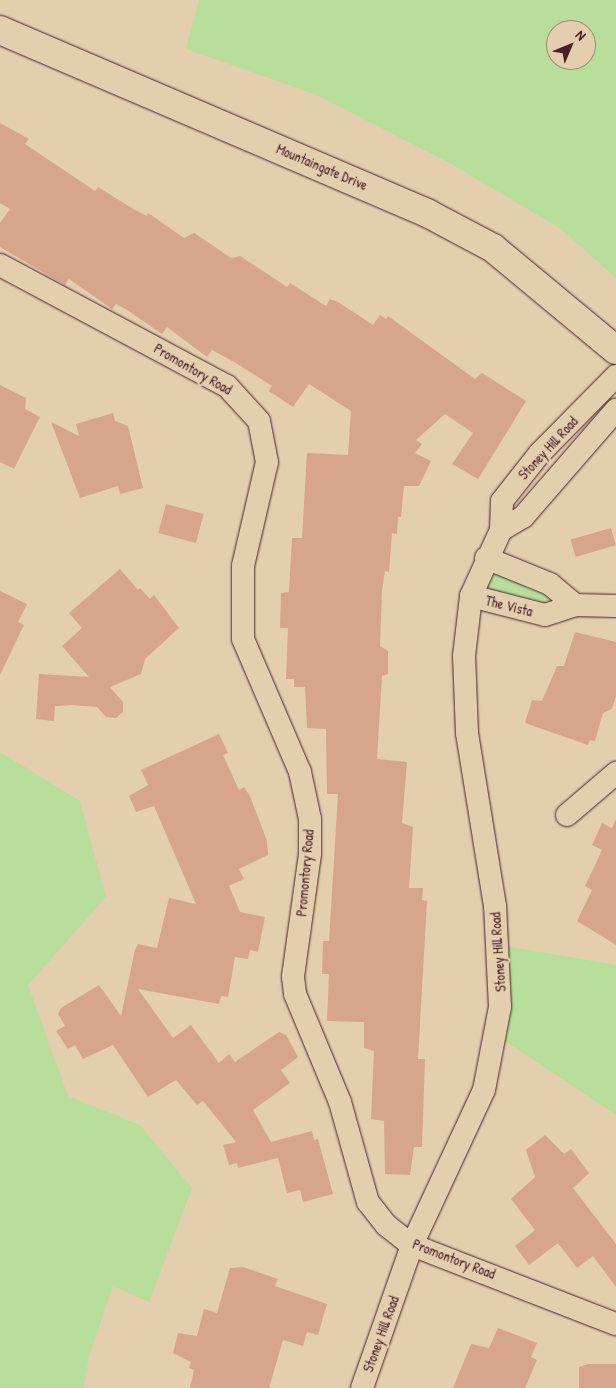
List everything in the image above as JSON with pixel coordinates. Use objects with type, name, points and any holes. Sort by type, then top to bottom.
[{"type":"street","name":"Mountaingate Drive","points":[[0,30],[427,212],[493,248],[616,350]]},
{"type":"street","name":"Promontory Road","points":[[0,265],[227,386],[259,421],[267,462],[243,566],[241,618],[252,667],[300,772],[310,819],[295,994],[301,1017],[335,1087],[368,1202],[386,1226],[412,1245],[616,1324]]},
{"type":"street","name":"Stoney Hill Road","points":[[362,1388],[412,1245],[484,1090],[502,989],[495,906],[467,733],[464,656],[471,596],[486,558],[500,530],[502,501],[540,453],[616,376]]},
{"type":"street","name":"Stoney Hill Road","points":[[500,530],[523,517],[616,410]]},
{"type":"street","points":[[540,453],[561,472]]},
{"type":"street","points":[[486,558],[550,584],[575,605]]},
{"type":"street","name":"The Vista","points":[[471,596],[546,615],[575,605],[616,606]]},
{"type":"street","points":[[567,815],[616,773]]},
{"type":"green space","points":[[199,0],[616,0],[616,278],[561,229],[448,162],[314,94],[186,49]]},
{"type":"green space","points":[[486,558],[575,605],[545,615],[471,596]]},
{"type":"green space","points":[[0,752],[80,801],[106,897],[28,985],[68,1096],[140,1125],[192,1188],[149,1302],[113,1286],[89,1356],[84,1388],[0,1388]]},
{"type":"green space","points":[[499,945],[616,965],[616,1115],[496,1035]]},
{"type":"building","points":[[0,123],[29,139],[25,144],[95,191],[98,187],[135,210],[147,216],[148,213],[184,238],[194,233],[231,258],[240,256],[287,287],[290,283],[326,306],[330,299],[338,302],[373,325],[380,315],[386,319],[388,316],[475,379],[482,373],[526,401],[478,479],[452,464],[473,433],[445,414],[416,440],[422,444],[415,453],[431,461],[419,486],[404,486],[401,517],[398,517],[397,534],[392,533],[389,572],[385,571],[382,591],[380,646],[388,651],[388,674],[382,676],[377,759],[407,762],[402,823],[413,827],[409,888],[423,888],[422,900],[427,901],[418,1059],[425,1059],[422,1147],[414,1147],[410,1175],[385,1174],[384,1121],[371,1119],[374,1051],[364,1048],[364,1022],[327,1021],[329,974],[322,974],[323,941],[329,941],[338,794],[327,794],[326,729],[307,728],[305,687],[294,687],[294,679],[286,679],[288,628],[280,628],[281,593],[289,592],[292,538],[302,538],[307,453],[348,455],[351,411],[309,384],[293,407],[269,391],[272,386],[236,363],[212,350],[207,357],[167,327],[162,334],[116,304],[112,309],[69,279],[65,285],[0,247],[0,223],[10,209],[0,203]]},
{"type":"building","points":[[0,385],[26,398],[25,409],[40,417],[14,469],[0,462]]},
{"type":"building","points":[[113,413],[115,421],[128,426],[143,488],[120,494],[118,486],[80,498],[51,422],[79,436],[76,424]]},
{"type":"building","points":[[166,504],[204,514],[196,543],[158,533]]},
{"type":"building","points":[[611,528],[616,545],[576,557],[571,540]]},
{"type":"building","points":[[120,569],[138,590],[140,588],[150,599],[154,595],[179,628],[145,659],[141,674],[110,687],[123,702],[123,712],[116,718],[106,717],[97,707],[72,705],[55,706],[54,721],[36,719],[39,674],[89,677],[62,646],[82,628],[69,613]]},
{"type":"building","points":[[0,591],[27,604],[18,622],[24,625],[0,675]]},
{"type":"building","points":[[575,632],[616,642],[616,696],[612,709],[603,713],[595,741],[590,740],[588,745],[525,723],[532,700],[542,701],[557,666],[564,666]]},
{"type":"building","points":[[219,734],[228,753],[223,755],[239,790],[244,787],[250,796],[267,841],[268,855],[239,869],[244,879],[229,886],[240,912],[265,917],[258,952],[250,950],[248,959],[235,957],[228,997],[221,996],[219,1004],[138,989],[173,1038],[191,1025],[219,1063],[229,1054],[235,1062],[279,1032],[286,1035],[298,1057],[281,1070],[290,1083],[253,1110],[271,1142],[312,1131],[314,1140],[318,1139],[333,1194],[303,1202],[300,1190],[287,1193],[278,1158],[238,1168],[237,1163],[229,1165],[223,1145],[236,1142],[203,1101],[197,1105],[176,1080],[148,1097],[113,1045],[83,1059],[75,1045],[68,1049],[56,1031],[65,1026],[58,1014],[61,1008],[99,985],[121,1016],[135,950],[138,944],[157,948],[169,898],[196,904],[154,806],[136,812],[129,796],[148,785],[141,770]]},
{"type":"building","points":[[616,819],[616,945],[577,921],[592,890],[585,886],[602,850],[592,845],[602,823],[612,828]]},
{"type":"building","points":[[545,1135],[564,1154],[571,1149],[589,1173],[573,1188],[616,1244],[616,1287],[593,1256],[577,1268],[558,1243],[529,1265],[515,1246],[535,1230],[511,1199],[535,1177],[526,1150]]},
{"type":"building","points":[[243,1267],[278,1279],[275,1286],[327,1304],[318,1335],[307,1332],[303,1346],[283,1340],[269,1388],[190,1388],[194,1370],[189,1368],[191,1362],[173,1353],[178,1333],[197,1336],[204,1309],[217,1313],[230,1268]]},
{"type":"building","points":[[498,1328],[537,1343],[531,1357],[537,1360],[525,1388],[453,1388],[471,1344],[489,1348]]},
{"type":"building","points":[[588,1364],[616,1364],[616,1388],[579,1388],[579,1367]]}]
